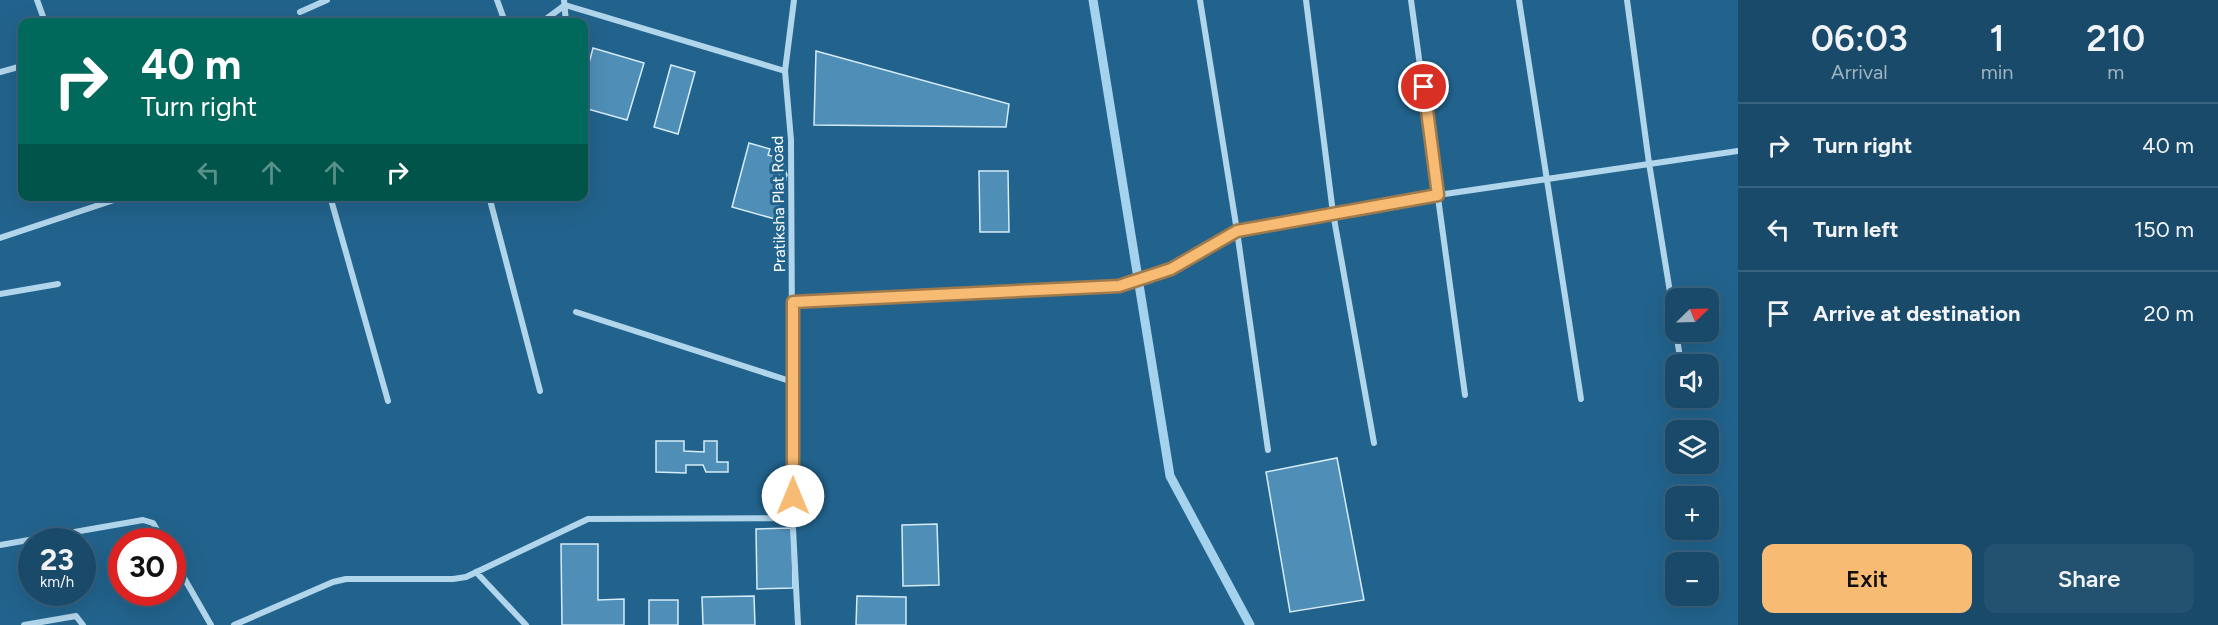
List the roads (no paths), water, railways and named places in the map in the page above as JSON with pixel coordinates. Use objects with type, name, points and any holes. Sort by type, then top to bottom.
[{"type":"street","points":[[37,0],[44,18]]},
{"type":"street","points":[[300,12],[327,0]]},
{"type":"street","points":[[497,0],[504,18]]},
{"type":"street","points":[[547,18],[564,3],[576,0]]},
{"type":"street","name":"Pratiksha Plat Road","points":[[795,0],[785,71],[791,140],[793,518],[798,625]]},
{"type":"street","points":[[1200,0],[1237,231],[1268,450]]},
{"type":"street","points":[[1306,0],[1333,213],[1374,443]]},
{"type":"street","points":[[1412,0],[1465,395]]},
{"type":"street","points":[[1519,0],[1581,399]]},
{"type":"street","points":[[1627,0],[1649,163],[1669,288]]},
{"type":"street","points":[[564,3],[566,18]]},
{"type":"street","points":[[564,3],[785,71]]},
{"type":"street","points":[[0,72],[18,67]]},
{"type":"street","points":[[793,302],[1119,286],[1171,269],[1237,231],[1438,195],[1738,151]]},
{"type":"street","points":[[0,238],[111,201]]},
{"type":"street","points":[[331,201],[388,401]]},
{"type":"street","points":[[490,201],[540,391]]},
{"type":"street","points":[[0,294],[58,284]]},
{"type":"street","points":[[576,312],[793,382]]},
{"type":"street","points":[[234,625],[333,582],[346,579],[453,579],[476,572],[588,519],[793,518]]},
{"type":"street","points":[[0,545],[143,520],[153,523],[156,528]]},
{"type":"street","points":[[476,572],[526,625]]},
{"type":"street","points":[[186,581],[211,625]]},
{"type":"street","points":[[24,625],[76,616],[83,625]]},
{"type":"waterway","points":[[1093,0],[1170,476],[1250,625]]}]
